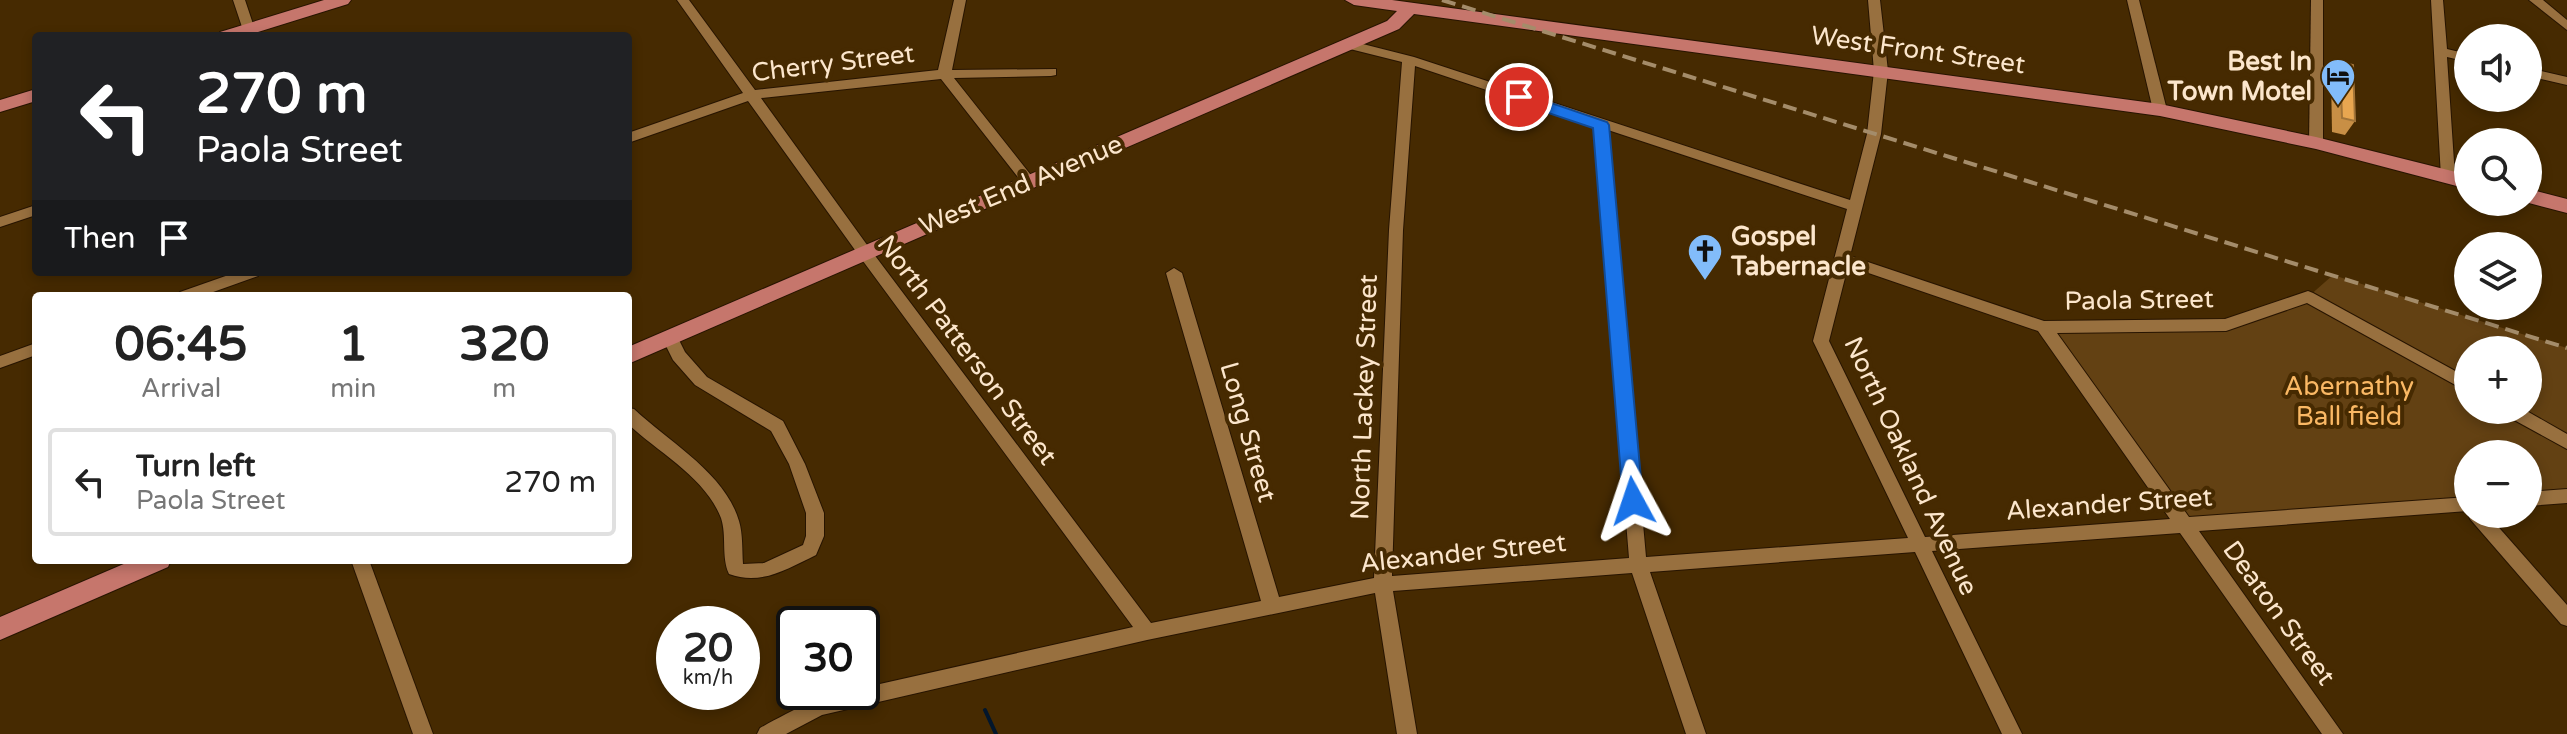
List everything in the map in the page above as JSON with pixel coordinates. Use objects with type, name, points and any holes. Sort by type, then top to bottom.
[{"type":"main road","points":[[249,32],[342,0]]},
{"type":"main road","name":"West Front Street","points":[[1354,0],[1411,4],[2160,110],[2316,143],[2454,178]]},
{"type":"main road","name":"West End Avenue","points":[[632,354],[1393,25],[1411,4]]},
{"type":"main road","points":[[0,106],[32,96]]},
{"type":"main road","points":[[2542,200],[2567,206]]},
{"type":"main road","points":[[0,629],[150,564]]},
{"type":"street","points":[[239,0],[249,32]]},
{"type":"street","name":"North Patterson Street","points":[[683,0],[865,253],[1147,632]]},
{"type":"street","points":[[960,0],[944,74],[1029,182]]},
{"type":"street","name":"North Oakland Avenue","points":[[1874,0],[1881,71],[1874,134],[1821,341],[2012,734]]},
{"type":"street","points":[[2133,0],[2160,110]]},
{"type":"street","points":[[2316,143],[2317,0]]},
{"type":"street","points":[[2437,0],[2448,177]]},
{"type":"street","points":[[2535,0],[2567,26]]},
{"type":"street","points":[[1347,44],[1409,60],[1856,207]]},
{"type":"street","points":[[2440,51],[2454,54]]},
{"type":"street","name":"North Lackey Street","points":[[1407,734],[1383,584],[1396,230],[1409,60]]},
{"type":"street","name":"Cherry Street","points":[[632,137],[751,95],[944,74],[1051,72]]},
{"type":"street","points":[[2542,75],[2567,81]]},
{"type":"street","points":[[1601,125],[1638,564],[1696,734]]},
{"type":"street","points":[[0,222],[32,211]]},
{"type":"street","name":"Paola Street","points":[[1843,259],[2044,327],[2226,325],[2308,297],[2454,378]]},
{"type":"street","name":"Long Street","points":[[1174,273],[1272,606]]},
{"type":"street","points":[[196,292],[242,276]]},
{"type":"street","name":"Deaton Street","points":[[2044,327],[2333,734]]},
{"type":"street","points":[[632,418],[658,442],[683,458],[721,499],[731,522],[735,569],[745,574],[761,572],[810,550],[815,536],[815,513],[797,464],[777,426],[701,381],[679,356],[670,338]]},
{"type":"street","points":[[0,362],[32,350]]},
{"type":"street","points":[[2536,424],[2567,442]]},
{"type":"street","points":[[2542,498],[2567,496]]},
{"type":"street","name":"Alexander Street","points":[[767,734],[819,707],[1147,632],[1383,584],[2454,505]]},
{"type":"street","points":[[2488,528],[2567,618]]},
{"type":"street","points":[[361,564],[423,734]]},
{"type":"green space","name":"Abernathy Ball field","points":[[2333,275],[2454,313],[2454,320],[2477,320],[2529,336],[2454,336],[2454,424],[2542,424],[2542,340],[2567,348],[2567,496],[2542,498],[2542,440],[2454,440],[2454,505],[2184,524],[2044,327],[2226,325],[2308,297]]},
{"type":"building","points":[[2340,62],[2353,65],[2355,121],[2342,118]]},
{"type":"waterway","points":[[985,710],[996,734]]},
{"type":"railway","points":[[1442,0],[2567,348]]},
{"type":"place","name":"Best In Town Motel","points":[[2338,107]]},
{"type":"place","name":"Gospel Tabernacle","points":[[1705,282]]},
{"type":"route","points":[[1519,97],[1601,125],[1633,501]]}]
